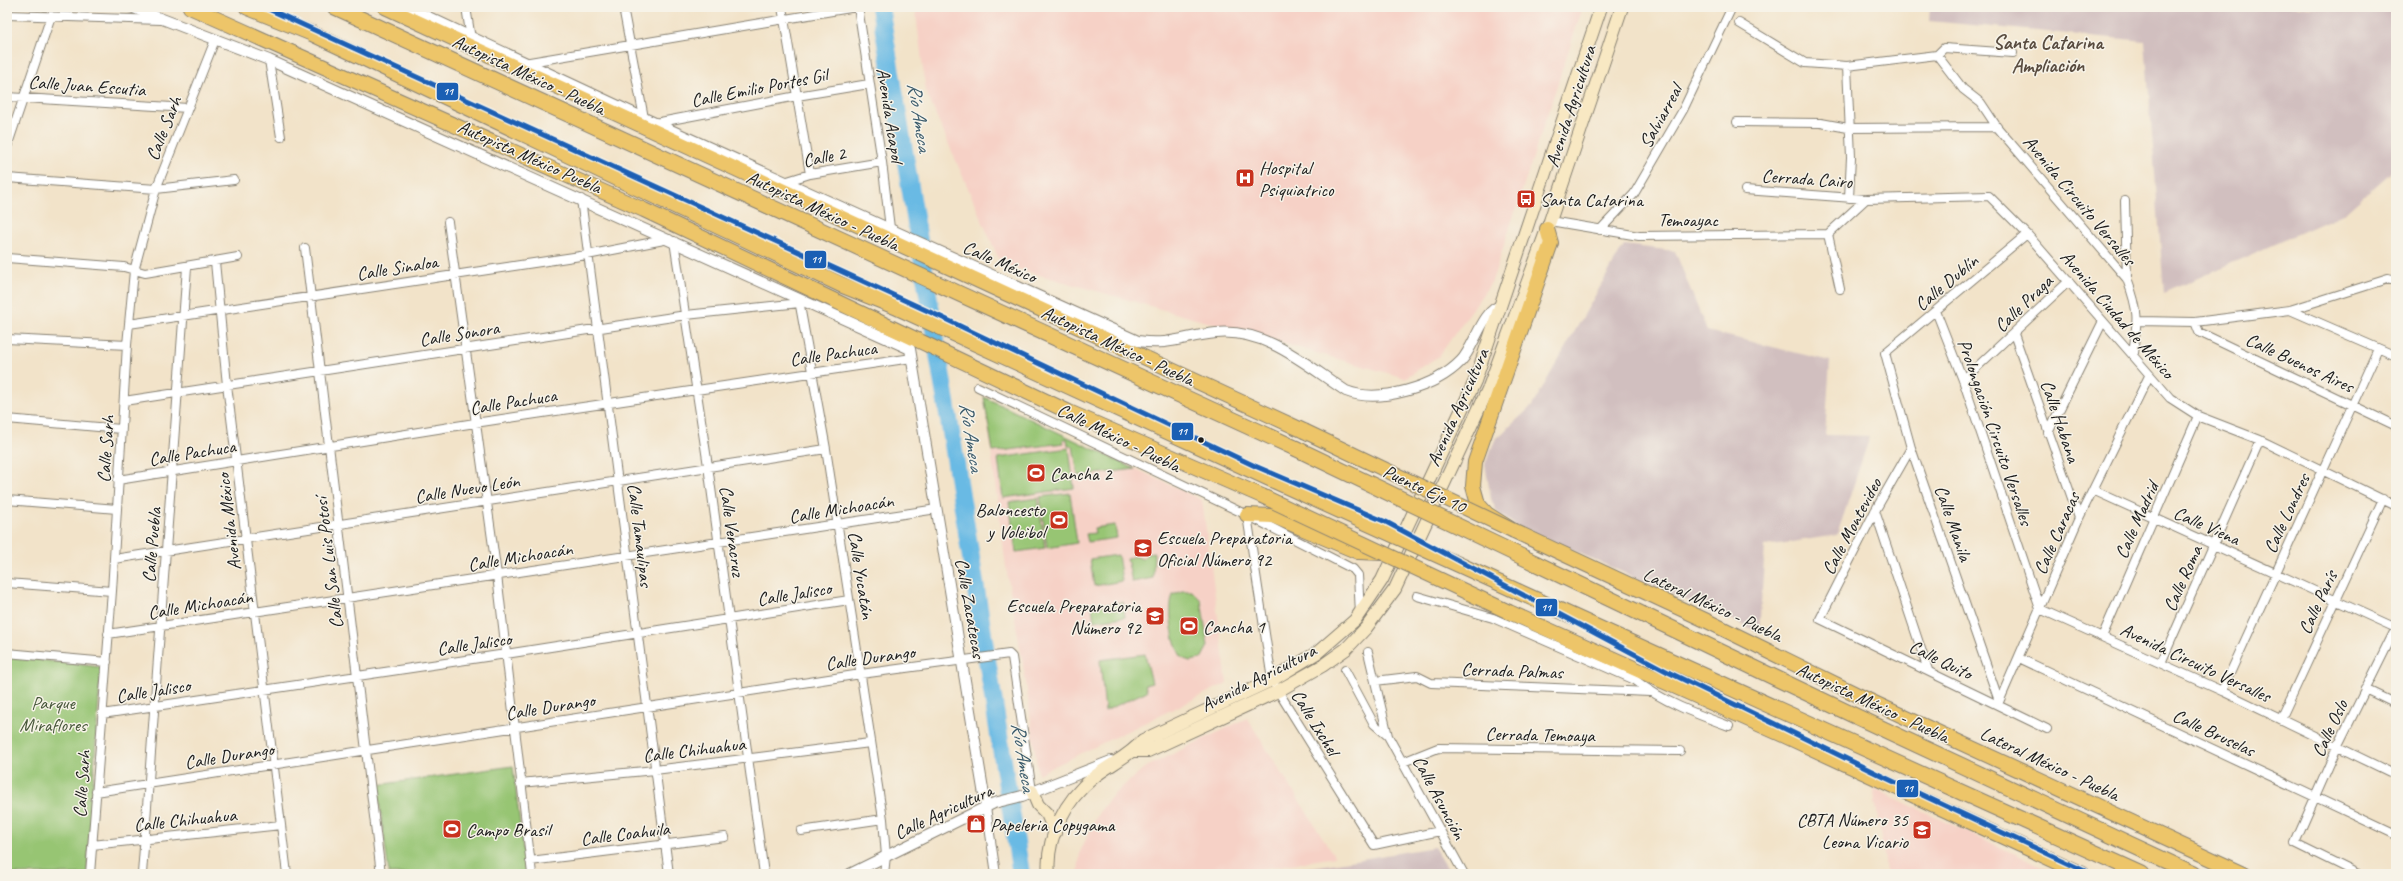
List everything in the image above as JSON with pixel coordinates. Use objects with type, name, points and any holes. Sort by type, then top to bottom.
[{"type":"highway","name":"Autopista México Puebla","points":[[190,7],[644,210],[967,362],[1069,412],[1262,496],[1383,553]]},
{"type":"highway","points":[[247,7],[311,33],[842,285],[894,306],[1275,481],[2142,874]]},
{"type":"highway","name":"Autopista México - Puebla","points":[[335,7],[1295,448]]},
{"type":"highway","points":[[385,7],[891,233],[952,263]]},
{"type":"highway","points":[[1514,531],[1482,510],[1475,495],[1473,475],[1480,447],[1551,243],[1549,225]]},
{"type":"highway","name":"Puente Eje 10","points":[[952,263],[1514,531]]},
{"type":"highway","name":"Puente Eje 10","points":[[1295,448],[1537,564]]},
{"type":"highway","points":[[1247,515],[1273,516],[1358,552],[1383,553],[1509,612],[1619,667],[2083,874]]},
{"type":"highway","name":"Lateral México - Puebla","points":[[1514,531],[1706,620],[1868,700],[2244,874]]},
{"type":"highway","name":"Autopista México - Puebla","points":[[1537,564],[1858,718],[2194,874]]},
{"type":"main road","name":"Avenida Agricultura","points":[[1049,874],[1050,845],[1068,803],[1093,778],[1121,758],[1134,751],[1143,740],[1272,680],[1318,652],[1360,614],[1382,580],[1475,381],[1601,7]]},
{"type":"main road","name":"Avenida Agricultura","points":[[1134,751],[1148,751],[1278,691],[1346,649],[1366,628],[1394,589],[1489,387],[1549,225],[1622,7]]},
{"type":"main road","points":[[1027,793],[1047,814],[1055,833]]},
{"type":"street","name":"Autopista México Puebla","points":[[131,7],[269,60],[672,240],[799,302],[911,353]]},
{"type":"street","points":[[407,7],[471,39],[655,123],[780,184],[849,210],[891,233]]},
{"type":"street","points":[[466,7],[471,39]]},
{"type":"street","points":[[623,7],[644,118]]},
{"type":"street","points":[[782,7],[810,174]]},
{"type":"street","points":[[524,63],[629,44],[857,7]]},
{"type":"street","name":"Avenida Acapol","points":[[857,7],[882,162],[891,233]]},
{"type":"street","name":"Salviarreal","points":[[1600,230],[1634,194],[1683,110],[1732,7]]},
{"type":"street","points":[[7,15],[168,20]]},
{"type":"street","points":[[7,147],[51,16]]},
{"type":"street","points":[[1739,23],[1805,63],[1847,66],[1937,55],[1944,48],[2013,53]]},
{"type":"street","name":"Calle Sarh","points":[[90,874],[112,591],[127,345],[134,271],[156,189],[215,40]]},
{"type":"street","name":"Avenida Circuito Versalles","points":[[1937,55],[1963,89],[1981,103],[1997,127],[2126,279],[2134,300],[2138,321],[2133,353]]},
{"type":"street","points":[[269,60],[281,137]]},
{"type":"street","points":[[1847,66],[1848,128],[1851,157],[1849,198]]},
{"type":"street","name":"Calle Emilio Portes Gil","points":[[655,123],[869,84]]},
{"type":"street","name":"Calle Juan Escutia","points":[[7,97],[188,108]]},
{"type":"street","name":"Avenida Circuito Versalles","points":[[1738,122],[1821,123],[1848,128],[1997,127]]},
{"type":"street","name":"Calle 2","points":[[780,184],[810,174],[882,162]]},
{"type":"street","points":[[7,178],[156,189],[234,180]]},
{"type":"street","name":"Cerrada Cairo","points":[[1745,190],[1866,199]]},
{"type":"street","name":"Avenida Ciudad de México","points":[[1866,199],[1989,196],[2027,234],[2133,353],[2149,376],[2170,398],[2198,416],[2260,440],[2396,506]]},
{"type":"street","name":"Calle Tamaulipas","points":[[581,199],[669,874]]},
{"type":"street","points":[[1840,289],[1828,234],[1866,199]]},
{"type":"street","points":[[2125,201],[2126,279]]},
{"type":"street","points":[[636,224],[644,210]]},
{"type":"street","points":[[448,222],[485,501],[497,575],[513,728],[532,874]]},
{"type":"street","name":"Temoayac","points":[[1549,225],[1600,230],[1639,236],[1828,234]]},
{"type":"street","name":"Calle Dublín","points":[[1884,353],[2027,234]]},
{"type":"street","name":"Calle Sinaloa","points":[[129,324],[672,240]]},
{"type":"street","name":"Calle Veracruz","points":[[672,240],[686,315],[697,390],[764,874]]},
{"type":"street","name":"Calle San Luis Potosí","points":[[305,248],[330,446],[380,874]]},
{"type":"street","points":[[7,258],[124,267],[145,273],[238,258]]},
{"type":"street","name":"Avenida México","points":[[215,262],[227,385],[287,874]]},
{"type":"street","name":"Calle México","points":[[952,263],[1138,341],[1168,343],[1217,333],[1244,334],[1279,346],[1346,391],[1358,396],[1374,397],[1417,387],[1446,373],[1460,362],[1470,350],[1490,311],[1501,306]]},
{"type":"street","name":"Calle Puebla","points":[[142,874],[150,784],[187,267]]},
{"type":"street","points":[[2138,321],[2194,322],[2290,310],[2388,279],[2396,281]]},
{"type":"street","name":"Calle Praga","points":[[1963,380],[2014,334],[2068,281]]},
{"type":"street","name":"Calle Sonora","points":[[124,401],[686,315],[799,302]]},
{"type":"street","name":"Calle Yucatán","points":[[799,302],[826,449],[870,743],[883,819],[886,856],[884,874]]},
{"type":"street","points":[[2290,310],[2396,356]]},
{"type":"street","name":"Prolongación Circuito Versalles","points":[[1936,311],[1963,380],[2040,609]]},
{"type":"street","points":[[2048,433],[2103,321]]},
{"type":"street","name":"Calle Buenos Aires","points":[[2194,322],[2199,332],[2396,426]]},
{"type":"street","name":"Calle Habana","points":[[2014,334],[2079,518]]},
{"type":"street","points":[[7,339],[127,345]]},
{"type":"street","name":"Calle Londres","points":[[2222,691],[2378,349]]},
{"type":"street","name":"Calle Pachuca","points":[[118,480],[475,423],[812,372],[911,353]]},
{"type":"street","name":"Calle Zacatecas","points":[[911,353],[937,509],[967,659],[990,805],[996,874]]},
{"type":"street","name":"Calle Manila","points":[[1884,353],[1911,448],[1998,703]]},
{"type":"street","name":"Calle Caracas","points":[[1998,703],[2079,518],[2149,376]]},
{"type":"street","name":"Calle México - Puebla","points":[[978,387],[1247,515],[1353,569],[1358,575],[1360,614]]},
{"type":"street","name":"Calle Madrid","points":[[2102,637],[2155,519],[2198,416]]},
{"type":"street","points":[[7,419],[121,429]]},
{"type":"street","name":"Calle Roma","points":[[2161,663],[2260,440]]},
{"type":"street","name":"Calle Montevideo","points":[[1820,619],[1875,511],[1911,448]]},
{"type":"street","name":"Calle Nuevo León","points":[[114,559],[246,537],[826,449]]},
{"type":"street","name":"Calle Viena","points":[[2093,490],[2396,628]]},
{"type":"street","name":"Calle París","points":[[2281,719],[2383,499]]},
{"type":"street","points":[[7,500],[117,509]]},
{"type":"street","name":"Calle Michoacán","points":[[108,634],[937,509]]},
{"type":"street","points":[[1875,511],[1928,670]]},
{"type":"street","name":"Calle Ixchel","points":[[1247,515],[1272,680],[1278,691],[1374,845],[1440,831]]},
{"type":"street","points":[[7,583],[112,591]]},
{"type":"street","points":[[1417,596],[1493,618],[1619,667],[1650,692],[1692,712],[1729,726]]},
{"type":"street","name":"Calle Jalisco","points":[[102,714],[506,654],[849,600]]},
{"type":"street","name":"Avenida Circuito Versalles","points":[[2040,609],[2338,745],[2396,775]]},
{"type":"street","name":"Calle Quito","points":[[1820,619],[1998,703],[2047,729]]},
{"type":"street","name":"Calle Oslo","points":[[2358,874],[2295,843],[2338,745],[2366,689],[2393,644],[2396,628]]},
{"type":"street","name":"Calle Asunción","points":[[1368,652],[1388,736],[1464,874]]},
{"type":"street","points":[[7,653],[107,662]]},
{"type":"street","name":"Calle Durango","points":[[96,792],[739,694],[860,674],[1009,654],[1012,657],[1027,793]]},
{"type":"street","name":"Calle Bruselas","points":[[2019,658],[2396,835]]},
{"type":"street","name":"Calle Asunción","points":[[1344,670],[1374,724],[1388,736]]},
{"type":"street","name":"Cerrada Palmas","points":[[1375,681],[1417,676],[1431,683],[1650,692]]},
{"type":"street","points":[[2366,689],[2396,704]]},
{"type":"street","name":"Calle Chihuahua","points":[[520,783],[655,770],[870,743]]},
{"type":"street","name":"Cerrada Temoaya","points":[[1403,762],[1438,748],[1680,751]]},
{"type":"street","name":"Calle Agricultura","points":[[850,874],[990,805],[1121,758]]},
{"type":"street","points":[[800,831],[883,819]]},
{"type":"street","name":"Calle Chihuahua","points":[[92,845],[281,825]]},
{"type":"street","name":"Calle Coahuila","points":[[530,860],[725,837]]},
{"type":"shaded area","name":"Hospital Psiquiatrico","points":[[915,7],[1583,7],[1492,281],[1439,356],[1405,378],[1001,264],[926,92]]},
{"type":"shaded area","points":[[1930,7],[2396,7],[2396,168],[2345,213],[2164,293],[2145,41],[1929,21]]},
{"type":"shaded area","points":[[1624,245],[1675,251],[1707,331],[1830,361],[1825,435],[1870,436],[1837,535],[1765,546],[1759,632],[1515,525],[1497,512],[1491,499],[1485,464],[1495,440],[1532,406]]},
{"type":"shaded area","name":"Escuela Preparatoria Número 92","points":[[984,397],[1202,500],[1227,683],[1038,774],[1025,676],[1006,567]]},
{"type":"shaded area","points":[[1247,718],[1335,857],[1229,874],[1078,874],[1080,852],[1099,812],[1113,795],[1144,768]]},
{"type":"shaded area","name":"CBTA Número 35 Leona Vicario","points":[[1873,788],[2002,848],[2060,874],[1887,874]]},
{"type":"shaded area","points":[[1434,847],[1451,874],[1271,874]]},
{"type":"green space","points":[[984,397],[1135,469],[1078,476],[1073,446],[1068,446],[1067,439],[1063,439],[1064,443],[993,452]]},
{"type":"green space","name":"Cancha 2","points":[[1069,448],[1074,488],[1003,498],[998,458]]},
{"type":"green space","name":"Baloncesto y Voleibol","points":[[1070,493],[1077,543],[1047,548],[1040,497]]},
{"type":"green space","points":[[1038,498],[1045,548],[1016,552],[1009,502]]},
{"type":"green space","points":[[1115,525],[1117,538],[1088,542],[1086,534],[1095,533],[1094,528]]},
{"type":"green space","points":[[1154,553],[1153,578],[1132,582],[1127,558],[1135,556],[1142,559],[1147,554]]},
{"type":"green space","points":[[1118,555],[1122,581],[1094,586],[1090,559]]},
{"type":"green space","name":"Cancha 1","points":[[1182,591],[1192,591],[1201,600],[1208,646],[1201,659],[1190,661],[1184,659],[1180,654],[1174,639],[1171,619],[1171,601],[1173,595]]},
{"type":"green space","points":[[1123,602],[1125,617],[1094,621],[1092,607]]},
{"type":"green space","points":[[1145,654],[1152,683],[1145,685],[1147,691],[1105,711],[1100,660]]},
{"type":"green space","name":"Parque Miraflores","points":[[7,656],[101,667],[87,874],[7,874]]},
{"type":"green space","name":"Campo Brasil","points":[[513,766],[526,874],[389,874],[377,785]]},
{"type":"waterway","name":"Río Ameca","points":[[880,7],[952,438],[1021,874]]},
{"type":"transit line","name":"11","points":[[264,7],[941,317],[1255,466],[1386,522],[1670,673],[1886,778],[2091,874]]},
{"type":"place","name":"Hospital Psiquiatrico","points":[[1245,178]]},
{"type":"place","name":"Santa Catarina","points":[[1526,199]]},
{"type":"place","name":"Cancha 2","points":[[1036,473]]},
{"type":"place","name":"Baloncesto y Voleibol","points":[[1059,520]]},
{"type":"place","name":"Escuela Preparatoria Oficial Número 92","points":[[1143,548]]},
{"type":"place","name":"Escuela Preparatoria Número 92","points":[[1155,616]]},
{"type":"place","name":"Cancha 1","points":[[1189,626]]},
{"type":"place","name":"Papeleria Copygama","points":[[976,824]]},
{"type":"place","name":"Campo Brasil","points":[[452,829]]},
{"type":"place","name":"CBTA Número 35 Leona Vicario","points":[[1922,830]]},
{"type":"district","name":"Santa Catarina Ampliación","points":[[2048,54]]}]
